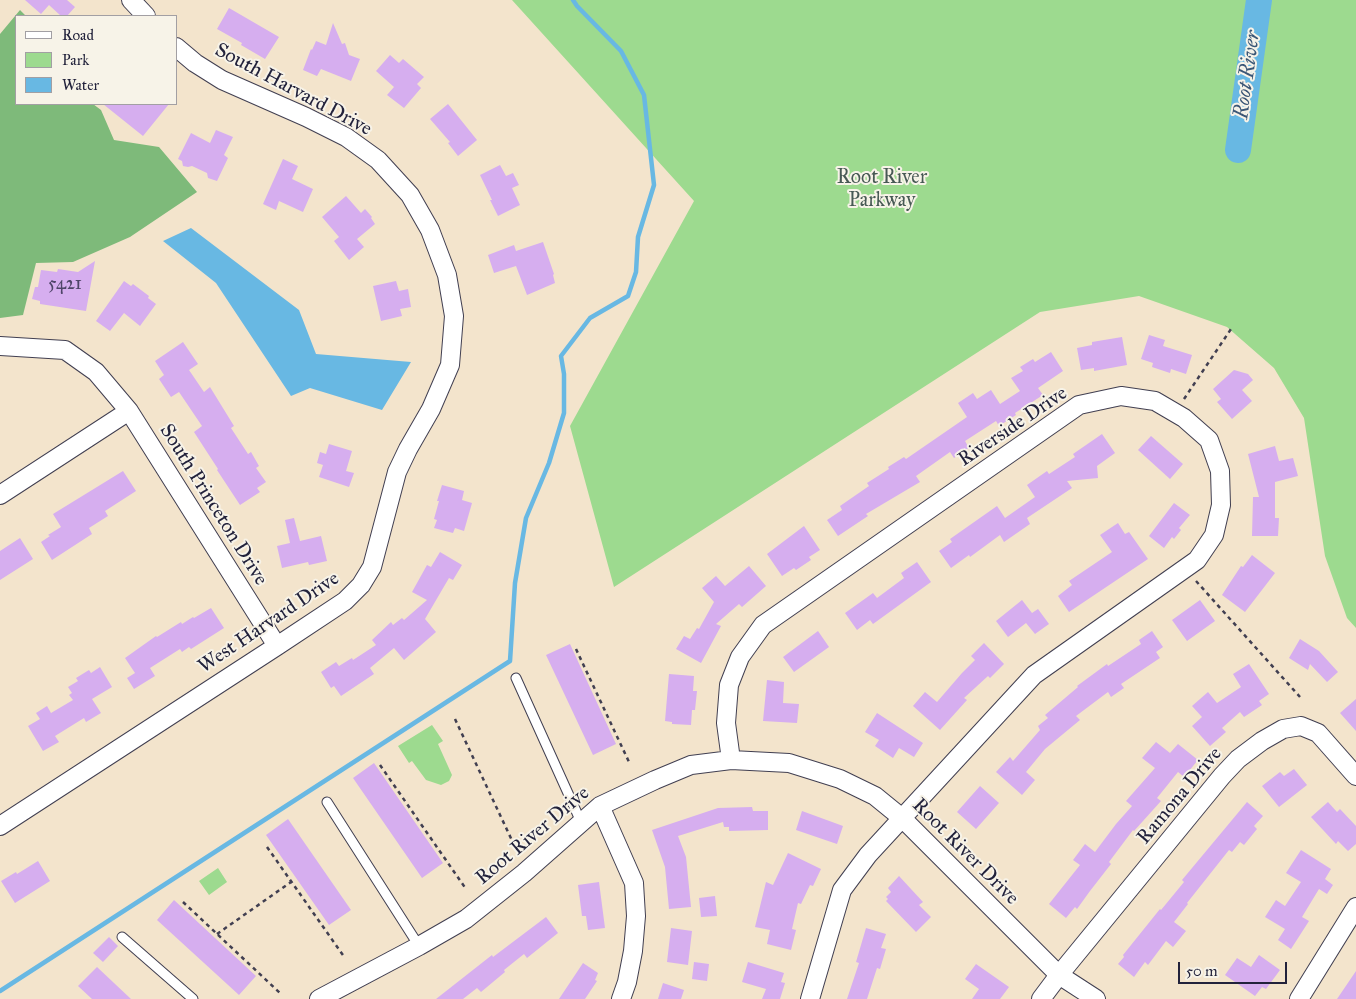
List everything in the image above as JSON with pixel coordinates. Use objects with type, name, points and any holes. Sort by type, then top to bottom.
[{"type":"street","points":[[131,0],[145,15]]},
{"type":"street","name":"South Harvard Drive","points":[[178,49],[195,63],[222,80],[346,137],[378,160],[410,195],[430,230],[447,275],[454,316],[450,364]]},
{"type":"street","name":"South Princeton Drive","points":[[0,346],[65,350],[96,372],[129,411],[277,646]]},
{"type":"street","name":"West Harvard Drive","points":[[0,826],[345,601],[361,586],[372,567],[397,472],[408,448],[432,409],[450,364]]},
{"type":"street","name":"Riverside Drive","points":[[731,760],[726,723],[730,685],[740,658],[764,625],[1079,405],[1121,396],[1155,401],[1184,418],[1209,440],[1220,471],[1221,505],[1214,534],[1197,560],[1034,675],[868,854],[842,890],[810,999]]},
{"type":"street","points":[[0,495],[129,411]]},
{"type":"street","name":"Ramona Drive","points":[[1042,999],[1222,776],[1238,759],[1283,730],[1301,726],[1318,733],[1356,776]]},
{"type":"street","name":"Root River Drive","points":[[319,999],[466,919],[524,873],[600,806],[654,780],[692,765],[731,760],[789,763],[840,779],[875,796],[902,818],[1060,975],[1096,999]]},
{"type":"street","points":[[600,806],[634,883],[636,916],[633,951],[627,982],[621,999]]},
{"type":"street","points":[[1299,999],[1356,907]]},
{"type":"lane","points":[[516,678],[581,822]]},
{"type":"lane","points":[[327,802],[418,946]]},
{"type":"lane","points":[[122,937],[193,999]]},
{"type":"path","points":[[1184,399],[1230,328]]},
{"type":"path","points":[[1185,568],[1300,697]]},
{"type":"path","points":[[576,650],[629,762]]},
{"type":"path","points":[[454,719],[516,849]]},
{"type":"path","points":[[380,765],[466,889]]},
{"type":"path","points":[[267,847],[345,958]]},
{"type":"path","points":[[217,934],[291,882]]},
{"type":"path","points":[[183,902],[280,993]]},
{"type":"green space","name":"Root River Parkway","points":[[512,0],[1356,0],[1356,628],[1347,618],[1325,556],[1304,418],[1274,368],[1227,327],[1139,296],[1040,312],[614,587],[570,426],[694,201]]},
{"type":"green space","points":[[20,10],[25,15],[16,15]]},
{"type":"green space","points":[[15,16],[15,105],[94,105],[101,110],[114,140],[159,147],[197,192],[130,237],[73,262],[36,263],[23,315],[0,318],[0,34]]},
{"type":"green space","points":[[432,725],[443,741],[438,744],[452,775],[449,781],[441,785],[426,780],[412,761],[409,763],[398,746]]},
{"type":"green space","points":[[218,868],[227,882],[209,895],[199,881]]},
{"type":"water","points":[[191,228],[299,310],[316,354],[411,362],[382,410],[310,388],[291,396],[216,283],[163,241]]},
{"type":"building","points":[[25,0],[67,0],[75,7],[68,15],[60,15],[49,5],[41,14]]},
{"type":"building","points":[[229,8],[279,37],[265,59],[217,29]]},
{"type":"building","points":[[333,23],[342,44],[345,43],[349,55],[360,59],[351,81],[321,69],[317,76],[303,70],[316,41],[326,45]]},
{"type":"building","points":[[390,55],[399,63],[403,59],[424,77],[417,84],[421,88],[404,108],[387,95],[394,87],[376,71]]},
{"type":"building","points":[[448,104],[477,140],[458,156],[448,143],[450,142],[430,119]]},
{"type":"building","points":[[104,105],[168,105],[143,136]]},
{"type":"building","points":[[216,130],[233,137],[224,155],[228,158],[217,181],[208,178],[207,173],[192,166],[183,166],[182,161],[178,159],[191,133],[210,143]]},
{"type":"building","points":[[283,159],[298,166],[292,179],[313,189],[303,212],[279,201],[276,210],[263,204]]},
{"type":"building","points":[[500,165],[506,176],[513,173],[519,185],[512,188],[520,205],[498,216],[480,175]]},
{"type":"building","points":[[346,196],[361,213],[365,209],[375,224],[357,239],[364,247],[349,260],[334,241],[339,237],[322,217]]},
{"type":"building","points":[[543,242],[554,274],[555,283],[527,295],[516,266],[494,273],[488,255],[514,245],[516,251]]},
{"type":"building","points":[[95,261],[86,311],[40,304],[40,301],[32,299],[35,287],[38,287],[41,270],[57,272],[58,269],[78,272]]},
{"type":"building","points":[[124,281],[131,286],[133,284],[156,304],[140,326],[124,313],[110,331],[96,321]]},
{"type":"building","points":[[396,281],[399,291],[408,289],[411,307],[400,309],[402,316],[381,321],[373,286]]},
{"type":"building","points":[[1149,335],[1165,340],[1163,346],[1192,355],[1186,374],[1171,369],[1170,373],[1152,367],[1153,363],[1141,359]]},
{"type":"building","points":[[1122,337],[1127,365],[1094,371],[1094,368],[1081,370],[1077,348],[1092,345],[1092,342]]},
{"type":"building","points":[[183,342],[198,364],[189,370],[204,392],[210,387],[234,426],[231,428],[248,454],[251,452],[259,466],[256,468],[266,482],[257,488],[260,492],[240,505],[194,432],[202,426],[179,392],[171,397],[159,379],[164,375],[155,361]]},
{"type":"building","points":[[1051,352],[1063,371],[1038,388],[1043,395],[999,426],[996,421],[965,441],[969,448],[954,458],[950,452],[916,476],[920,482],[866,514],[868,516],[838,536],[827,520],[842,510],[840,506],[869,486],[867,483],[889,469],[888,467],[904,457],[906,459],[967,417],[958,403],[973,393],[977,399],[991,390],[1000,404],[1020,391],[1011,378],[1023,371],[1020,367],[1033,359],[1035,362]]},
{"type":"building","points":[[1234,370],[1248,374],[1253,380],[1242,390],[1252,401],[1232,419],[1217,402],[1221,399],[1213,389]]},
{"type":"building","points":[[1102,434],[1115,453],[1097,466],[1098,478],[1067,481],[1072,488],[1027,518],[1030,524],[1004,542],[1000,535],[951,568],[939,551],[952,542],[950,539],[997,506],[1005,518],[1035,497],[1027,485],[1047,471],[1049,474],[1075,457],[1073,454]]},
{"type":"building","points":[[1151,436],[1183,464],[1170,479],[1138,450]]},
{"type":"building","points":[[329,444],[352,451],[346,471],[354,473],[349,487],[319,477],[323,465],[317,463],[320,452],[326,454]]},
{"type":"building","points":[[1275,446],[1279,461],[1293,458],[1298,476],[1275,482],[1275,518],[1279,518],[1278,536],[1252,536],[1253,497],[1259,497],[1248,454]]},
{"type":"building","points":[[123,471],[136,491],[105,511],[108,516],[89,528],[92,534],[52,560],[41,542],[61,527],[53,514]]},
{"type":"building","points":[[442,485],[464,491],[462,500],[472,503],[464,531],[455,528],[453,533],[434,528],[437,520],[434,519],[439,501],[437,501]]},
{"type":"building","points":[[1174,503],[1190,515],[1179,528],[1181,530],[1174,539],[1172,537],[1164,548],[1149,536]]},
{"type":"building","points":[[294,518],[300,541],[321,536],[327,561],[309,565],[308,562],[282,568],[277,546],[290,543],[285,520]]},
{"type":"building","points":[[1118,523],[1125,534],[1129,532],[1148,559],[1069,612],[1058,596],[1072,585],[1069,581],[1112,552],[1100,535]]},
{"type":"building","points":[[804,526],[820,550],[809,557],[811,560],[796,570],[794,568],[782,576],[767,554]]},
{"type":"building","points":[[20,538],[33,559],[0,580],[0,551]]},
{"type":"building","points":[[440,552],[462,565],[453,580],[449,578],[425,619],[436,632],[404,660],[394,648],[370,668],[374,674],[341,696],[334,686],[331,688],[321,672],[336,662],[339,666],[352,658],[353,660],[376,645],[372,640],[391,622],[393,625],[402,618],[404,620],[427,600],[412,592],[427,565],[431,567]]},
{"type":"building","points":[[1252,555],[1275,573],[1245,612],[1222,595],[1241,566],[1243,567]]},
{"type":"building","points":[[917,562],[931,582],[873,624],[870,620],[857,630],[845,613],[873,593],[877,598],[904,578],[901,573]]},
{"type":"building","points":[[749,566],[766,586],[742,607],[739,604],[716,624],[721,626],[701,663],[676,649],[684,636],[690,639],[697,628],[699,629],[714,602],[702,588],[716,576],[725,586]]},
{"type":"building","points":[[1022,600],[1032,613],[1038,609],[1049,624],[1035,634],[1026,623],[1008,637],[996,621]]},
{"type":"building","points":[[1200,600],[1215,621],[1187,641],[1172,620]]},
{"type":"building","points":[[211,608],[224,628],[191,649],[189,647],[182,652],[180,649],[150,668],[155,676],[134,689],[127,678],[135,673],[125,658],[156,636]]},
{"type":"building","points":[[818,631],[829,647],[794,672],[783,657]]},
{"type":"building","points":[[1152,631],[1163,647],[1156,652],[1160,658],[1121,684],[1124,688],[1111,697],[1108,692],[1076,716],[1080,720],[1045,749],[1026,772],[1035,780],[1022,795],[996,772],[1010,757],[1013,761],[1040,730],[1038,726],[1048,718],[1045,715],[1077,686],[1107,664],[1108,666],[1141,644],[1139,640]]},
{"type":"building","points":[[1300,639],[1319,651],[1338,672],[1327,682],[1310,664],[1308,670],[1289,658]]},
{"type":"building","points":[[984,643],[1004,664],[990,678],[988,676],[964,698],[967,700],[940,730],[913,706],[925,692],[937,702],[975,660],[971,656]]},
{"type":"building","points":[[570,644],[616,744],[593,755],[546,655]]},
{"type":"building","points":[[1249,664],[1269,694],[1259,701],[1262,705],[1244,717],[1240,712],[1222,728],[1226,732],[1210,746],[1192,726],[1202,717],[1192,706],[1208,692],[1217,703],[1241,687],[1233,674]]},
{"type":"building","points":[[100,667],[112,687],[92,699],[101,713],[86,722],[84,718],[55,736],[59,742],[43,751],[28,726],[40,719],[36,713],[47,706],[51,713],[73,700],[69,695],[72,693],[68,687],[78,681],[76,678],[89,670],[91,673]]},
{"type":"building","points":[[669,674],[694,676],[693,691],[697,691],[695,710],[692,710],[691,725],[672,724],[672,722],[665,721]]},
{"type":"building","points":[[767,680],[784,682],[783,703],[799,704],[797,723],[763,721]]},
{"type":"building","points":[[1356,699],[1356,731],[1340,713]]},
{"type":"building","points":[[877,713],[923,743],[914,757],[899,748],[893,758],[875,746],[879,740],[865,732]]},
{"type":"building","points":[[1156,742],[1170,753],[1178,744],[1198,760],[1184,777],[1178,772],[1157,798],[1161,801],[1133,830],[1109,862],[1111,864],[1077,909],[1075,907],[1066,918],[1049,904],[1080,865],[1073,860],[1085,844],[1095,852],[1132,806],[1126,801],[1155,768],[1142,758]]},
{"type":"building","points":[[374,763],[443,863],[422,878],[353,778]]},
{"type":"building","points":[[1294,769],[1307,785],[1279,807],[1262,786],[1280,772],[1284,776]]},
{"type":"building","points":[[980,786],[999,803],[976,829],[957,812]]},
{"type":"building","points":[[1247,802],[1263,816],[1254,826],[1257,829],[1244,845],[1240,842],[1232,852],[1229,850],[1187,903],[1174,922],[1186,931],[1173,947],[1166,941],[1148,965],[1145,962],[1134,977],[1118,964],[1124,957],[1123,955]]},
{"type":"building","points":[[1328,802],[1337,812],[1340,809],[1356,826],[1356,844],[1348,851],[1338,841],[1336,844],[1311,817]]},
{"type":"building","points":[[752,807],[753,811],[768,811],[768,830],[729,831],[729,827],[724,827],[723,822],[678,836],[686,857],[691,907],[669,909],[665,867],[652,830],[718,808]]},
{"type":"building","points":[[802,811],[843,826],[837,844],[796,830]]},
{"type":"building","points":[[288,819],[351,910],[329,925],[266,835]]},
{"type":"building","points":[[1301,850],[1331,869],[1325,879],[1333,885],[1327,894],[1319,889],[1302,917],[1309,921],[1291,949],[1278,940],[1285,929],[1265,917],[1276,900],[1285,906],[1301,882],[1286,873]]},
{"type":"building","points":[[788,853],[821,869],[813,886],[810,885],[801,904],[798,903],[792,929],[796,930],[791,950],[767,944],[770,930],[755,927],[766,882],[773,885]]},
{"type":"building","points":[[38,861],[50,881],[15,903],[1,881]]},
{"type":"building","points":[[899,876],[923,902],[919,905],[931,917],[916,932],[886,901],[888,899],[886,897],[891,892],[888,888]]},
{"type":"building","points":[[599,882],[605,928],[588,930],[586,916],[582,916],[578,885]]},
{"type":"building","points":[[715,896],[717,916],[701,917],[699,898]]},
{"type":"building","points":[[174,900],[256,976],[239,995],[157,920]]},
{"type":"building","points":[[546,917],[558,933],[527,958],[524,954],[481,992],[477,988],[463,999],[436,999],[492,955],[493,957]]},
{"type":"building","points":[[671,928],[692,931],[688,965],[667,962]]},
{"type":"building","points":[[866,928],[886,934],[881,948],[886,949],[880,969],[877,968],[867,999],[847,999],[859,963],[856,962]]},
{"type":"building","points":[[109,937],[118,946],[103,962],[93,953]]},
{"type":"building","points":[[1259,955],[1280,970],[1266,989],[1262,987],[1255,996],[1225,975],[1237,958],[1251,967]]},
{"type":"building","points":[[694,962],[709,964],[707,981],[692,979]]},
{"type":"building","points":[[748,962],[784,973],[781,982],[785,983],[780,999],[762,999],[766,989],[742,982]]},
{"type":"building","points":[[583,963],[598,973],[595,980],[597,981],[585,999],[559,999]]},
{"type":"building","points":[[976,964],[1009,987],[1000,999],[972,999],[979,989],[965,979]]},
{"type":"building","points":[[97,967],[131,999],[92,999],[78,986]]},
{"type":"building","points":[[1356,971],[1356,999],[1337,999]]},
{"type":"building","points":[[663,983],[684,990],[681,999],[658,999]]},
{"type":"waterway","points":[[0,991],[510,661],[515,583],[526,518],[549,463],[564,413],[564,374],[561,356],[590,318],[628,296],[636,272],[638,237],[654,185],[644,95],[621,51],[573,0]]},
{"type":"waterway","name":"Root River","points":[[1238,150],[1259,0]]}]
